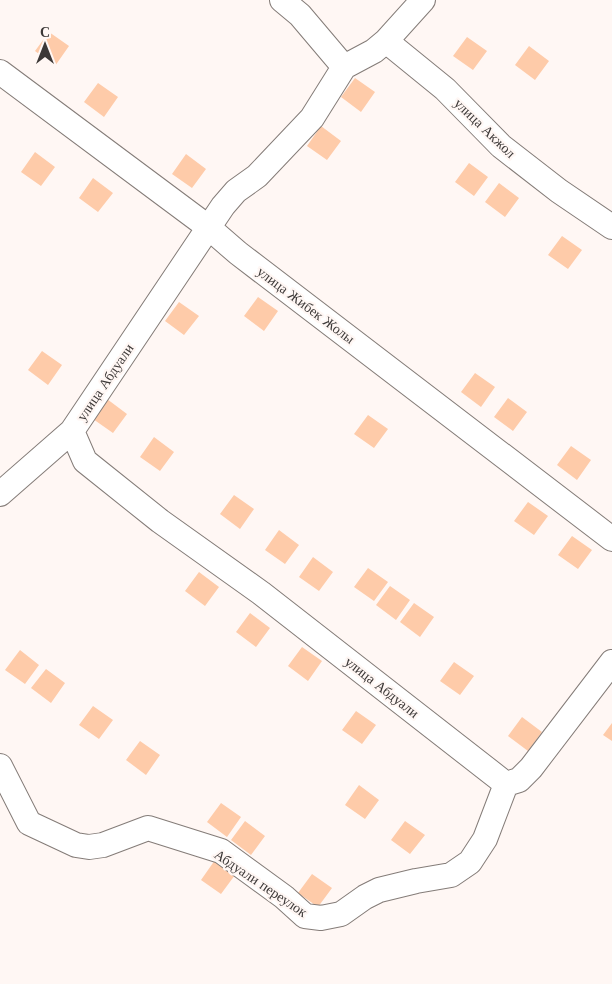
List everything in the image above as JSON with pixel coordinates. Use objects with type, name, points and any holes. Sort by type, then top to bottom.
[{"type":"street","points":[[282,0],[300,15],[344,67]]},
{"type":"street","name":"улица Абдуали","points":[[423,0],[386,41],[374,51],[344,67],[312,118],[257,176],[236,192],[223,206],[72,431],[86,460],[110,481],[160,521],[261,593],[506,784]]},
{"type":"street","name":"улица Акжол","points":[[386,41],[445,89],[501,146],[559,191],[612,227]]},
{"type":"street","name":"улица Жибек Жолы","points":[[0,72],[208,227],[238,253],[612,539]]},
{"type":"street","points":[[0,494],[72,431]]},
{"type":"street","points":[[506,784],[519,780],[531,768],[612,662]]},
{"type":"street","name":"Абдуали переулок","points":[[0,766],[29,823],[76,845],[89,847],[102,845],[148,828],[221,852],[284,897],[305,916],[322,918],[341,914],[365,897],[379,890],[451,875],[470,862],[485,839],[506,784]]},
{"type":"building","points":[[49,32],[69,46],[55,66],[35,51]]},
{"type":"building","points":[[467,37],[487,51],[473,70],[453,56]]},
{"type":"building","points":[[529,46],[549,61],[535,80],[515,65]]},
{"type":"building","points":[[355,78],[375,92],[361,112],[341,97]]},
{"type":"building","points":[[98,83],[118,97],[104,117],[84,102]]},
{"type":"building","points":[[321,126],[341,141],[327,160],[307,146]]},
{"type":"building","points":[[35,152],[55,167],[41,186],[21,172]]},
{"type":"building","points":[[186,154],[206,169],[192,188],[172,174]]},
{"type":"building","points":[[469,163],[488,177],[474,196],[455,182]]},
{"type":"building","points":[[93,178],[113,193],[98,212],[79,198]]},
{"type":"building","points":[[499,183],[519,198],[505,217],[485,202]]},
{"type":"building","points":[[562,236],[582,250],[568,269],[548,255]]},
{"type":"building","points":[[258,297],[278,311],[264,331],[244,316]]},
{"type":"building","points":[[179,302],[199,316],[184,335],[165,321]]},
{"type":"building","points":[[42,351],[62,365],[48,385],[28,370]]},
{"type":"building","points":[[475,373],[495,387],[481,407],[461,392]]},
{"type":"building","points":[[508,398],[527,412],[513,431],[494,417]]},
{"type":"building","points":[[107,399],[127,414],[113,433],[93,419]]},
{"type":"building","points":[[368,415],[388,429],[374,448],[354,434]]},
{"type":"building","points":[[154,437],[174,452],[160,471],[140,457]]},
{"type":"building","points":[[571,446],[591,460],[577,480],[557,465]]},
{"type":"building","points":[[234,495],[254,509],[240,529],[220,514]]},
{"type":"building","points":[[528,502],[548,516],[534,535],[514,521]]},
{"type":"building","points":[[279,530],[299,545],[285,564],[265,550]]},
{"type":"building","points":[[572,536],[592,550],[578,569],[558,555]]},
{"type":"building","points":[[313,557],[333,572],[319,591],[299,577]]},
{"type":"building","points":[[368,568],[388,582],[374,601],[354,587]]},
{"type":"building","points":[[199,572],[219,587],[205,606],[185,591]]},
{"type":"building","points":[[390,586],[410,600],[396,620],[376,605]]},
{"type":"building","points":[[414,603],[434,617],[420,637],[400,622]]},
{"type":"building","points":[[250,613],[270,628],[256,647],[236,632]]},
{"type":"building","points":[[302,647],[322,661],[308,681],[288,666]]},
{"type":"building","points":[[20,650],[39,665],[25,684],[5,670]]},
{"type":"building","points":[[454,662],[474,676],[460,695],[440,681]]},
{"type":"building","points":[[46,669],[65,683],[51,703],[31,688]]},
{"type":"building","points":[[93,706],[113,720],[99,739],[79,725]]},
{"type":"building","points":[[356,711],[376,725],[362,744],[342,730]]},
{"type":"building","points":[[522,717],[542,732],[528,751],[508,736]]},
{"type":"building","points":[[612,723],[612,741],[603,735]]},
{"type":"building","points":[[140,741],[160,755],[146,775],[126,760]]},
{"type":"building","points":[[359,785],[379,800],[365,819],[345,805]]},
{"type":"building","points":[[221,803],[241,817],[227,837],[207,822]]},
{"type":"building","points":[[245,821],[265,836],[251,855],[231,840]]},
{"type":"building","points":[[405,821],[425,835],[410,854],[391,840]]},
{"type":"building","points":[[215,860],[235,875],[221,894],[201,880]]},
{"type":"building","points":[[312,874],[332,888],[318,907],[298,893]]}]
